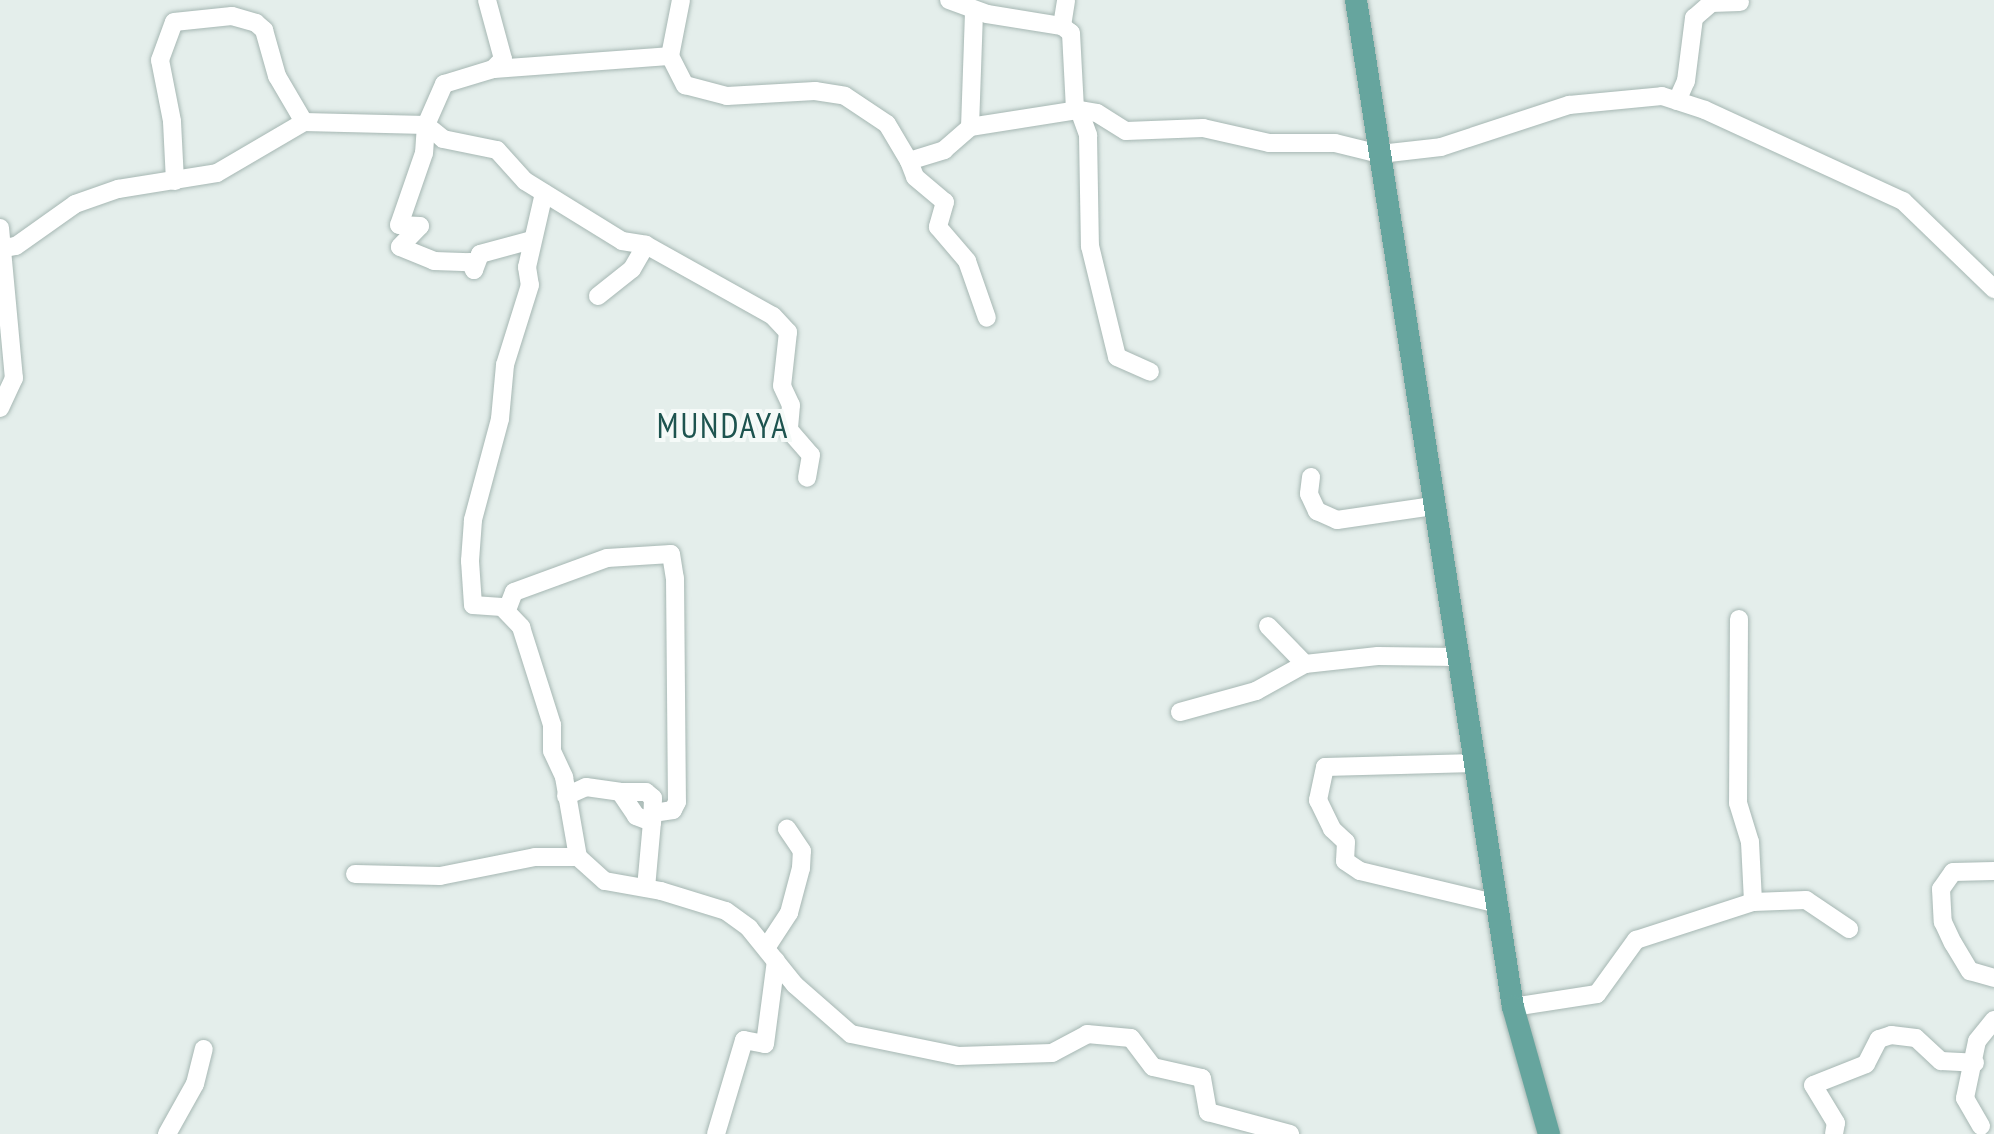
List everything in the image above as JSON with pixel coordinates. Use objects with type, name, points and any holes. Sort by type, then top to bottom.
[{"type":"main road","points":[[1356,0],[1513,1007],[1549,1134]]},
{"type":"street","points":[[487,0],[504,51],[493,69]]},
{"type":"street","points":[[681,0],[670,56],[679,80],[709,94],[815,91],[855,100],[887,124],[915,177],[945,202],[938,227],[967,261],[987,318]]},
{"type":"street","points":[[949,0],[974,11],[1062,26],[1071,33],[1077,110],[1088,135],[1090,246],[1117,357],[1150,372]]},
{"type":"street","points":[[1062,26],[1066,0]]},
{"type":"street","points":[[1677,101],[1686,81],[1694,18],[1711,3],[1740,2]]},
{"type":"street","points":[[175,181],[172,121],[160,72],[164,40],[174,22],[233,8],[264,30],[277,76],[304,122]]},
{"type":"street","points":[[970,127],[974,11]]},
{"type":"street","points":[[532,240],[480,254],[474,270],[470,262],[434,261],[400,247],[420,226],[399,225],[424,153],[426,125],[444,84],[493,69],[670,56]]},
{"type":"street","points":[[909,161],[944,150],[970,127],[1077,110],[1097,113],[1126,131],[1203,128],[1269,143],[1335,143],[1380,154],[1441,147],[1592,101],[1662,96],[1903,201],[1994,289]]},
{"type":"street","points":[[1,248],[16,246],[75,204],[118,189],[217,173],[304,122],[426,125],[443,139],[497,150],[544,193],[622,241],[646,245],[760,308],[788,332],[782,386],[791,405],[789,430],[811,455],[807,478]]},
{"type":"street","points":[[544,193],[532,240],[530,285],[505,365],[500,419],[473,520],[470,561],[473,605],[507,610],[521,627],[538,681],[578,857],[605,881],[646,888],[726,911],[851,1034],[958,1056],[1052,1053],[1087,1034],[1131,1038],[1153,1067],[1202,1078],[1208,1112],[1290,1134]]},
{"type":"street","points":[[0,228],[14,378],[0,408]]},
{"type":"street","points":[[598,296],[632,269],[646,245]]},
{"type":"street","points":[[1311,477],[1309,494],[1317,511],[1337,520],[1433,506]]},
{"type":"street","points":[[507,610],[514,592],[607,558],[671,554],[675,578],[677,802],[673,810],[653,818],[636,816],[620,792],[586,787],[566,796]]},
{"type":"street","points":[[1739,619],[1738,803],[1750,842],[1753,902]]},
{"type":"street","points":[[1268,626],[1305,664]]},
{"type":"street","points":[[1180,712],[1256,691],[1305,664],[1378,656],[1457,657]]},
{"type":"street","points":[[1475,763],[1325,767],[1318,800],[1332,829],[1346,842],[1345,861],[1360,871],[1498,904]]},
{"type":"street","points":[[646,888],[653,818]]},
{"type":"street","points":[[716,1134],[744,1040],[765,1044],[771,955],[789,913],[801,868],[802,851],[787,829]]},
{"type":"street","points":[[355,874],[440,876],[535,857],[578,857]]},
{"type":"street","points":[[1994,871],[1953,872],[1941,889],[1943,922],[1958,952],[1970,971],[1994,978]]},
{"type":"street","points":[[1513,1007],[1597,994],[1636,940],[1753,902],[1806,900],[1849,929]]},
{"type":"street","points":[[1981,1126],[1965,1098],[1975,1063],[1977,1041],[1994,1020]]},
{"type":"street","points":[[1834,1134],[1836,1123],[1813,1085],[1866,1064],[1879,1039],[1916,1038],[1941,1061],[1975,1063]]},
{"type":"street","points":[[167,1134],[195,1084],[204,1049]]},
{"type":"district","name":"MUNDAYA","points":[[723,426]]}]
